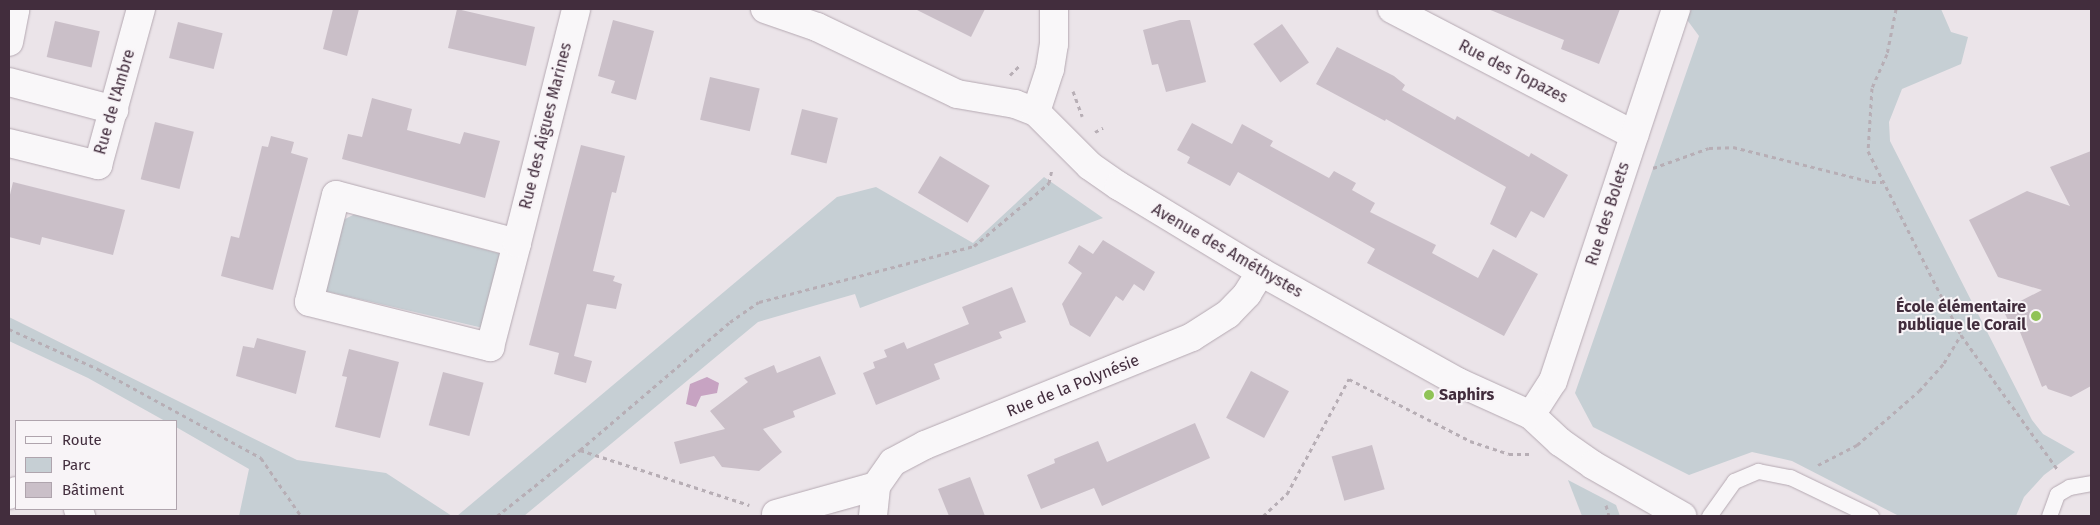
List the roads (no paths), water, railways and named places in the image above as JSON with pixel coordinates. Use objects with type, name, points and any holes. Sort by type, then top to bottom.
[{"type":"street","points":[[9,42],[15,10],[12,9]]},
{"type":"street","name":"Rue de l'Ambre","points":[[9,143],[98,165],[141,9]]},
{"type":"street","name":"Rue des Aigues Marines","points":[[517,244],[336,195],[309,302],[490,347],[517,244],[576,9]]},
{"type":"street","name":"Avenue des Améthystes","points":[[765,9],[817,27],[958,94],[1015,104],[1036,112],[1072,147],[1119,186],[1261,272],[1458,382],[1531,415],[1560,442],[1593,465],[1682,516]]},
{"type":"street","points":[[1036,112],[1050,70],[1054,44],[1054,9]]},
{"type":"street","name":"Rue des Topazes","points":[[1392,9],[1634,135]]},
{"type":"street","name":"Rue des Bolets","points":[[1531,415],[1553,381],[1676,9]]},
{"type":"street","points":[[9,82],[114,110]]},
{"type":"street","name":"Rue de la Polynésie","points":[[873,516],[876,486],[893,462],[924,445],[1192,338],[1228,314],[1247,294],[1261,272]]},
{"type":"street","points":[[776,514],[876,486]]},
{"type":"lane","points":[[1709,516],[1734,481],[1758,471],[1790,476],[1871,516]]},
{"type":"lane","points":[[2049,516],[2057,494],[2070,486],[2091,483]]},
{"type":"place","name":"École élémentaire publique le Corail","points":[[2036,316]]},
{"type":"place","name":"Saphirs","points":[[1429,395]]}]
